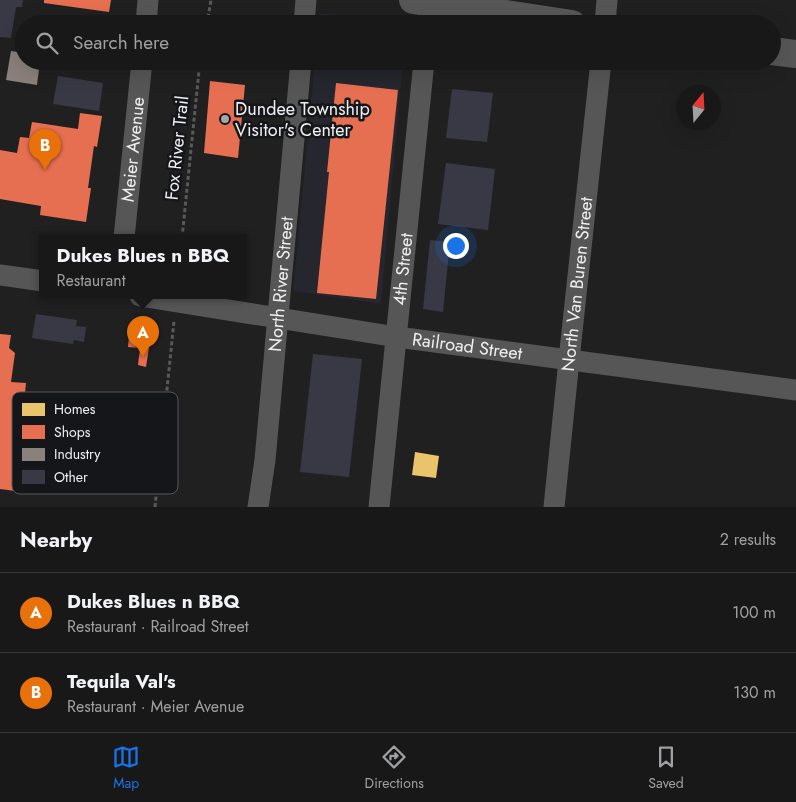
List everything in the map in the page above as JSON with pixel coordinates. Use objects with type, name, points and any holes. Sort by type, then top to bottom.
[{"type":"street","points":[[147,15],[148,0]]},
{"type":"street","points":[[305,15],[306,0]]},
{"type":"street","points":[[606,15],[607,0]]},
{"type":"street","points":[[425,7],[494,15]]},
{"type":"street","points":[[781,52],[796,54]]},
{"type":"street","name":"Meier Avenue","points":[[124,234],[141,70]]},
{"type":"street","name":"North River Street","points":[[258,507],[265,460],[300,70]]},
{"type":"street","name":"4th Street","points":[[379,507],[423,70]]},
{"type":"street","name":"North Van Buren Street","points":[[554,507],[600,70]]},
{"type":"street","points":[[0,274],[39,280]]},
{"type":"street","name":"Railroad Street","points":[[158,299],[397,337],[796,390]]},
{"type":"path","points":[[208,15],[210,0]]},
{"type":"path","name":"Fox River Trail","points":[[182,234],[199,70]]},
{"type":"path","points":[[167,392],[176,302]]},
{"type":"path","points":[[155,507],[156,494]]},
{"type":"shaded area","points":[[320,13],[337,15],[320,15]]},
{"type":"shaded area","points":[[314,70],[402,70],[381,304],[293,291]]},
{"type":"building: Homes","points":[[415,452],[439,456],[436,478],[412,475]]},
{"type":"building: Shops","points":[[44,0],[111,0],[109,12],[44,3]]},
{"type":"building: Shops","name":"Dundee Township Visitor's Center","points":[[210,81],[245,85],[238,158],[204,153]]},
{"type":"building: Shops","points":[[336,83],[398,90],[376,299],[317,293]]},
{"type":"building: Shops","points":[[80,113],[102,116],[97,147],[94,146],[88,188],[91,188],[86,222],[40,215],[41,206],[0,199],[0,150],[17,153],[20,137],[29,138],[32,122],[78,129]]},
{"type":"building: Shops","points":[[143,332],[151,334],[146,367],[138,365],[140,348],[128,347],[129,336],[142,338]]},
{"type":"building: Shops","points":[[0,334],[11,335],[9,348],[15,353],[11,382],[26,383],[25,392],[12,392],[12,491],[0,489]]},
{"type":"building: Industry","points":[[11,51],[15,52],[15,70],[39,70],[37,85],[6,80]]},
{"type":"building: Other","points":[[0,0],[23,0],[22,7],[16,7],[11,38],[0,37]]},
{"type":"building: Other","points":[[58,76],[103,83],[99,111],[53,104]]},
{"type":"building: Other","points":[[452,89],[493,93],[487,142],[446,138]]},
{"type":"building: Other","points":[[446,163],[495,169],[488,230],[438,224]]},
{"type":"building: Other","points":[[430,240],[450,242],[443,312],[423,309]]},
{"type":"building: Other","points":[[36,314],[77,320],[76,326],[86,327],[84,342],[74,340],[73,344],[32,338]]},
{"type":"building: Other","points":[[313,354],[362,359],[349,477],[300,472]]},
{"type":"place","name":"Dundee Township Visitor's Center","points":[[225,119]]},
{"type":"place","name":"Tequila Val's","points":[[45,170]]},
{"type":"place","name":"Dukes Blues n BBQ","points":[[143,357]]}]
